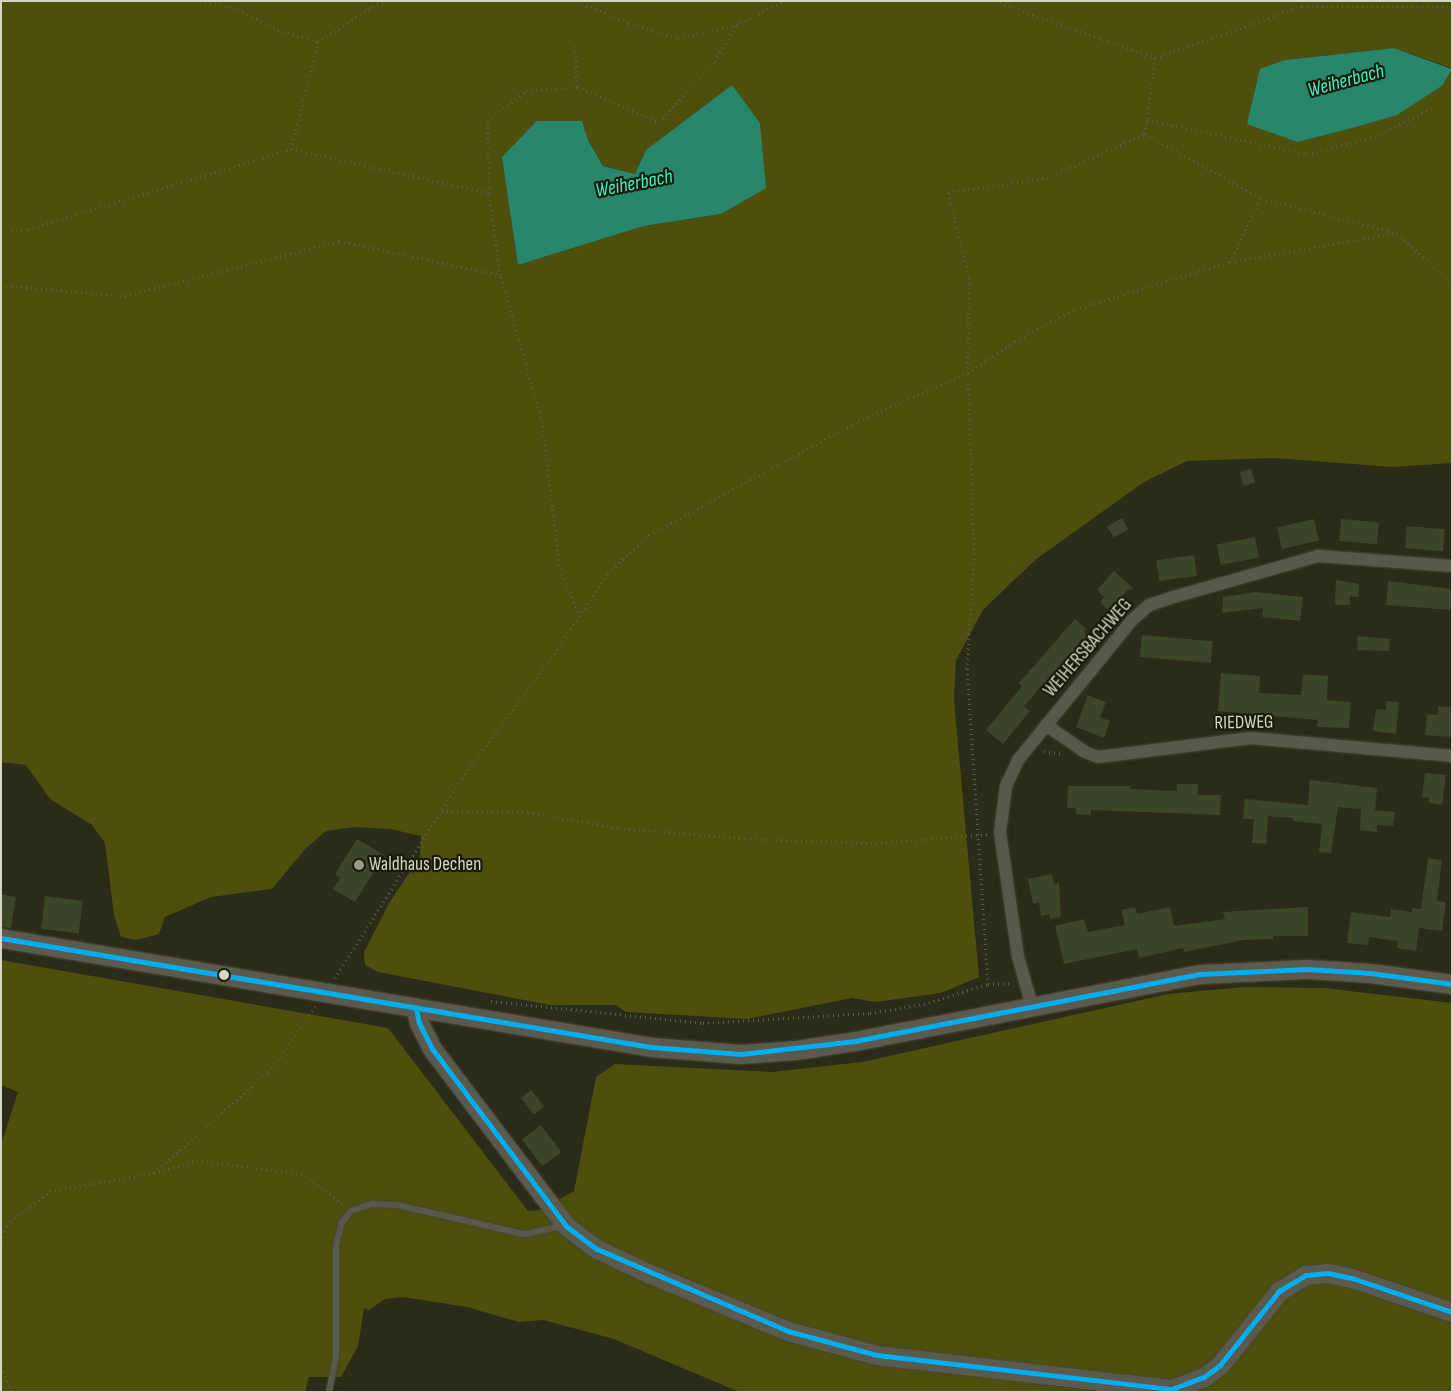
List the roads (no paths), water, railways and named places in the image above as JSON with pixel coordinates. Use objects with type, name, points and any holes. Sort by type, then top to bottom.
[{"type":"street","name":"WEIHERSBACHWEG","points":[[1032,1006],[1018,957],[1000,832],[1006,786],[1018,760],[1132,620],[1150,605],[1318,556],[1452,566]]},
{"type":"street","name":"RIEDWEG","points":[[1046,725],[1085,752],[1098,757],[1115,757],[1217,740],[1251,738],[1452,756]]},
{"type":"street","points":[[1,938],[652,1047],[741,1054],[796,1050],[1133,985],[1256,969],[1370,973],[1452,984]]},
{"type":"street","points":[[416,1008],[419,1023],[433,1050],[566,1226],[597,1249],[648,1274],[788,1331],[877,1355],[1172,1389],[1189,1385],[1220,1365],[1279,1291],[1306,1275],[1328,1273],[1352,1278],[1452,1312]]},
{"type":"lane","points":[[329,1392],[336,1357],[336,1245],[342,1222],[351,1211],[371,1204],[397,1205],[524,1234],[566,1226]]},
{"type":"water","name":"Weiherbach","points":[[1394,48],[1452,69],[1443,85],[1397,115],[1352,128],[1297,142],[1247,124],[1260,69],[1285,60]]},
{"type":"water","name":"Weiherbach","points":[[732,85],[760,123],[766,188],[721,214],[644,226],[518,265],[502,157],[537,121],[582,121],[588,140],[603,166],[635,174],[646,150]]},
{"type":"place","name":"Waldhaus Dechen","points":[[359,865]]}]
